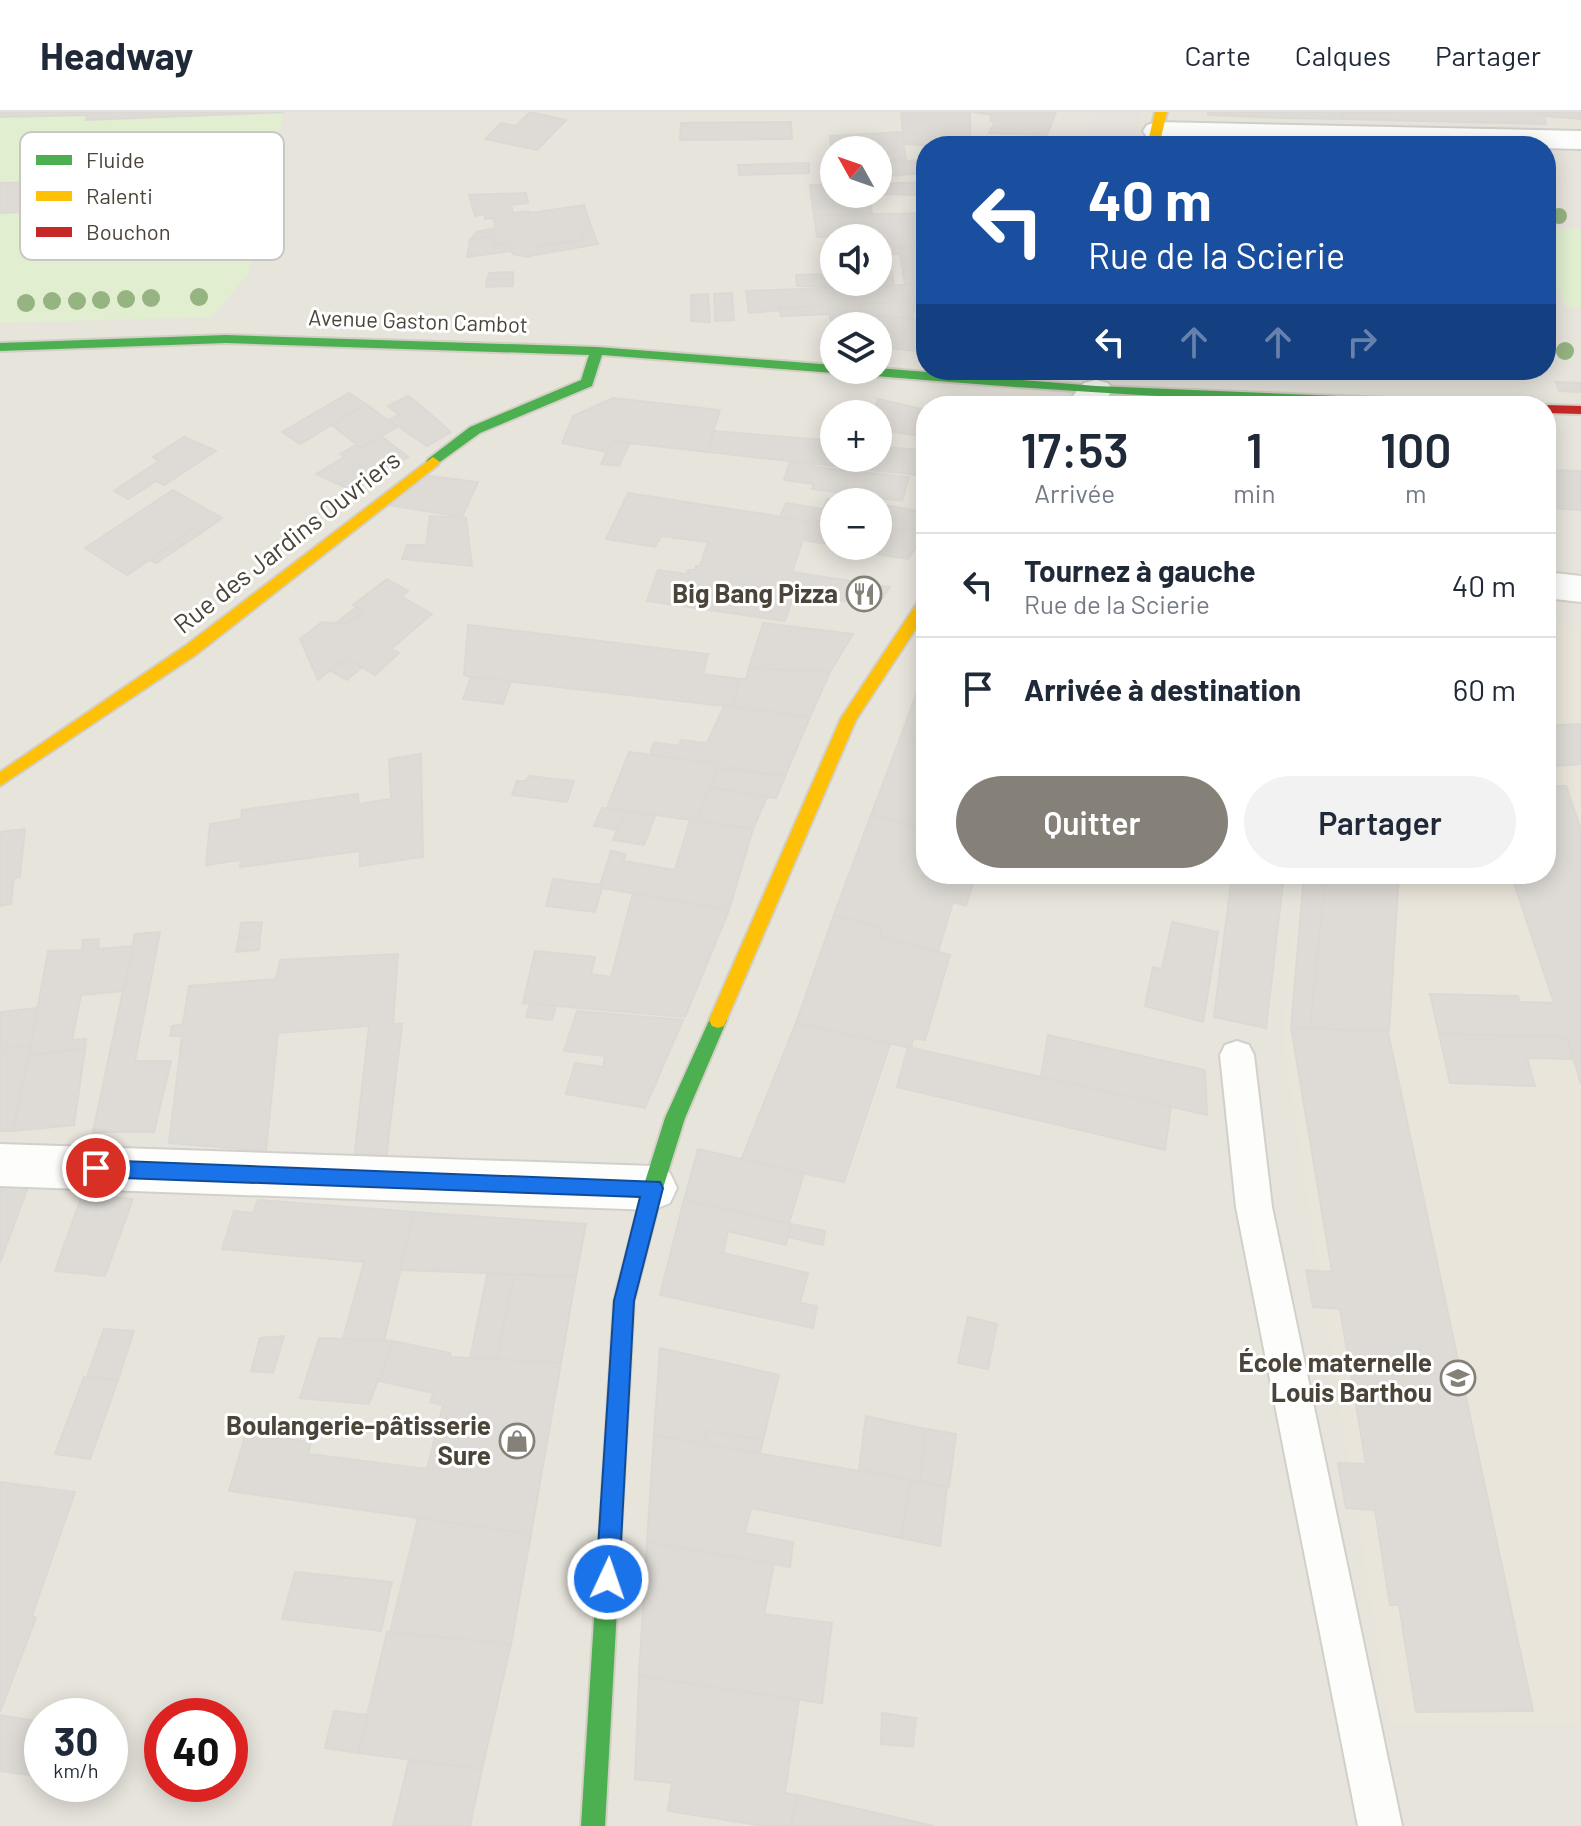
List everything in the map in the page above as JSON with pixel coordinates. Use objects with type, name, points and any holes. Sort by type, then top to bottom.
[{"type":"street","points":[[1157,130],[1411,136]]},
{"type":"street","points":[[1556,139],[1581,140]]},
{"type":"street","name":"Avenue Gaston Cambot","points":[[0,347],[226,339],[597,351],[820,368]]},
{"type":"street","name":"Rue des Jardins Ouvriers","points":[[0,780],[191,650],[475,430],[587,383],[597,351]]},
{"type":"street","points":[[892,373],[916,375]]},
{"type":"street","points":[[977,380],[1254,396]]},
{"type":"street","points":[[1556,409],[1581,410]]},
{"type":"street","points":[[1556,586],[1581,589]]},
{"type":"street","points":[[593,1826],[624,1301],[653,1188],[675,1118],[849,718],[916,616]]},
{"type":"street","points":[[0,1165],[653,1188]]},
{"type":"lane","points":[[1237,1055],[1254,1207],[1380,1826]]},
{"type":"shaded area","points":[[0,112],[1581,112],[1581,1826],[0,1826]]},
{"type":"shaded area","points":[[1106,112],[1141,112],[1133,136],[1085,136],[1092,116]]},
{"type":"shaded area","name":"École maternelle Louis Barthou","points":[[1556,622],[1581,633],[1581,1723],[1390,1724],[1282,1032],[1300,884],[1556,884]]},
{"type":"green space","points":[[283,114],[279,132],[20,132],[20,182],[0,183],[0,117],[87,115],[87,120]]},
{"type":"green space","points":[[20,212],[20,260],[251,260],[248,274],[212,317],[0,323],[0,213]]},
{"type":"green space","points":[[1556,229],[1581,229],[1581,307],[1566,307],[1556,282]]},
{"type":"building","points":[[0,112],[284,112],[86,120],[87,115],[0,117]]},
{"type":"building","points":[[530,112],[566,120],[537,150],[485,139],[501,123],[516,126]]},
{"type":"building","points":[[901,112],[970,112],[970,136],[916,136],[916,145],[904,144]]},
{"type":"building","points":[[973,112],[1056,112],[1047,135],[989,133],[995,122],[990,121],[992,115]]},
{"type":"building","points":[[1208,112],[1281,112],[1282,118],[1208,115]]},
{"type":"building","points":[[1281,112],[1342,112],[1344,119],[1282,118]]},
{"type":"building","points":[[1344,112],[1543,112],[1546,124],[1344,119]]},
{"type":"building","points":[[1543,112],[1581,112],[1581,119],[1544,116]]},
{"type":"building","points":[[791,122],[792,139],[680,140],[681,123]]},
{"type":"building","points":[[902,132],[906,159],[892,160],[892,136],[830,136]]},
{"type":"building","points":[[916,160],[916,174],[892,176],[892,161]]},
{"type":"building","points":[[809,163],[809,173],[739,175],[738,165]]},
{"type":"building","points":[[20,182],[20,212],[0,213],[0,183]]},
{"type":"building","points":[[916,182],[916,195],[892,194],[892,183]]},
{"type":"building","points":[[810,185],[820,185],[820,208],[871,208],[872,214],[814,216]]},
{"type":"building","points":[[526,193],[528,203],[511,205],[513,213],[584,205],[592,229],[581,230],[584,240],[540,246],[539,252],[529,257],[513,254],[508,243],[494,245],[492,236],[470,240],[477,232],[496,228],[493,218],[485,219],[484,214],[475,216],[469,195]]},
{"type":"building","points":[[916,213],[916,245],[892,246],[892,224],[840,224],[839,215]]},
{"type":"building","points":[[839,215],[840,224],[820,224],[820,237],[817,237],[814,216]]},
{"type":"building","points":[[592,229],[598,244],[535,255],[540,246],[584,240],[581,230]]},
{"type":"building","points":[[492,236],[494,245],[508,243],[511,251],[467,257],[470,240]]},
{"type":"building","points":[[916,247],[916,284],[905,285],[900,254],[893,254],[893,248]]},
{"type":"building","points":[[513,272],[513,278],[487,280],[489,273]]},
{"type":"building","points":[[820,274],[820,286],[797,286],[796,275]]},
{"type":"building","points":[[513,278],[513,286],[486,287],[487,280]]},
{"type":"building","points":[[916,284],[916,303],[861,304],[862,312],[829,312],[828,306],[749,313],[746,291],[820,288],[820,296],[892,296],[892,285]]},
{"type":"building","points":[[732,293],[734,320],[715,321],[714,294]]},
{"type":"building","points":[[708,294],[710,322],[691,321],[691,295]]},
{"type":"building","points":[[915,301],[913,318],[892,317],[892,312],[862,312],[861,304]]},
{"type":"building","points":[[828,306],[830,312],[781,316],[779,308]]},
{"type":"building","points":[[892,317],[916,319],[916,351],[892,348]]},
{"type":"building","points":[[1556,382],[1581,383],[1581,392],[1559,391]]},
{"type":"building","points":[[349,393],[366,404],[300,444],[282,432]]},
{"type":"building","points":[[408,396],[451,432],[427,446],[389,420],[399,415],[388,406]]},
{"type":"building","points":[[613,398],[720,410],[707,452],[612,441],[608,452],[562,443],[573,416]]},
{"type":"building","points":[[892,402],[916,408],[916,436],[892,431]]},
{"type":"building","points":[[366,404],[397,427],[361,448],[332,425]]},
{"type":"building","points":[[714,431],[820,440],[820,464],[707,452]]},
{"type":"building","points":[[381,436],[408,457],[354,491],[316,474],[344,457],[340,454],[356,445],[361,448]]},
{"type":"building","points":[[184,437],[216,451],[164,485],[156,481],[128,499],[114,491],[159,461],[153,457]]},
{"type":"building","points":[[612,441],[630,443],[619,466],[601,464]]},
{"type":"building","points":[[892,448],[916,450],[916,475],[890,472],[892,472]]},
{"type":"building","points":[[790,461],[815,464],[814,467],[820,468],[820,472],[909,477],[902,501],[892,500],[892,488],[820,490],[812,489],[814,484],[784,480]]},
{"type":"building","points":[[1556,470],[1581,471],[1581,510],[1556,509]]},
{"type":"building","points":[[422,475],[478,482],[462,517],[388,505]]},
{"type":"building","points":[[173,490],[222,518],[201,533],[194,529],[127,575],[85,548]]},
{"type":"building","points":[[628,493],[820,523],[820,543],[803,540],[792,572],[890,587],[877,606],[818,597],[821,589],[797,586],[785,621],[647,601],[658,570],[686,574],[688,570],[695,570],[696,566],[700,566],[708,542],[661,536],[655,547],[606,539]]},
{"type":"building","points":[[786,503],[820,509],[820,523],[780,517]]},
{"type":"building","points":[[892,506],[916,510],[916,530],[892,528]]},
{"type":"building","points":[[430,516],[466,518],[472,566],[402,559],[407,545],[426,545]]},
{"type":"building","points":[[194,529],[201,533],[156,563],[150,560]]},
{"type":"building","points":[[892,529],[916,533],[916,547],[908,559],[892,557]]},
{"type":"building","points":[[387,579],[408,591],[402,597],[432,614],[391,649],[399,653],[375,675],[346,658],[318,680],[300,639],[322,622],[347,624],[363,611],[353,605]]},
{"type":"building","points":[[357,607],[363,611],[347,624],[337,622]]},
{"type":"building","points":[[763,623],[853,634],[830,672],[749,668]]},
{"type":"building","points":[[468,625],[708,654],[703,674],[740,679],[732,707],[471,677],[464,675]]},
{"type":"building","points":[[346,658],[362,667],[347,680],[331,671]]},
{"type":"building","points":[[749,668],[830,672],[810,717],[732,707],[740,679],[746,679]]},
{"type":"building","points":[[471,677],[511,681],[503,704],[463,699]]},
{"type":"building","points":[[916,695],[916,743],[900,739]]},
{"type":"building","points":[[724,706],[810,717],[785,776],[650,755],[654,742],[679,746],[681,740],[707,743]]},
{"type":"building","points":[[1581,724],[1581,764],[1556,766],[1556,725]]},
{"type":"building","points":[[900,739],[916,743],[916,826],[871,815]]},
{"type":"building","points":[[629,752],[720,764],[697,821],[607,808]]},
{"type":"building","points":[[421,754],[423,857],[360,866],[360,851],[240,867],[241,860],[206,865],[210,824],[241,819],[242,810],[358,794],[359,804],[391,799],[389,759]]},
{"type":"building","points":[[718,768],[785,776],[776,798],[767,797],[710,787]]},
{"type":"building","points":[[529,776],[574,781],[567,802],[512,795],[517,781],[526,781]]},
{"type":"building","points":[[1556,786],[1566,786],[1581,829],[1581,1084],[1567,1037],[1439,1034],[1430,994],[1518,996],[1520,1002],[1554,1003],[1514,884],[1556,884]]},
{"type":"building","points":[[710,787],[767,797],[753,829],[697,821]]},
{"type":"building","points":[[602,808],[625,811],[618,830],[594,826]]},
{"type":"building","points":[[625,811],[655,816],[644,845],[613,840]]},
{"type":"building","points":[[871,815],[916,826],[916,884],[973,884],[966,906],[953,902],[938,952],[880,936],[882,928],[834,915]]},
{"type":"building","points":[[690,820],[753,829],[729,910],[602,888],[600,885],[611,851],[626,854],[623,861],[675,870]]},
{"type":"building","points":[[25,829],[20,877],[14,878],[11,904],[0,906],[0,832]]},
{"type":"building","points":[[553,879],[600,885],[602,888],[595,912],[546,906]]},
{"type":"building","points":[[1231,884],[1283,884],[1266,1028],[1214,1017]]},
{"type":"building","points":[[1303,884],[1325,884],[1310,1029],[1291,1027]]},
{"type":"building","points":[[1325,884],[1398,884],[1389,1031],[1310,1029]]},
{"type":"building","points":[[633,893],[729,910],[685,1017],[523,1003],[535,951],[595,957],[591,974],[611,977]]},
{"type":"building","points":[[834,915],[882,928],[880,936],[950,955],[925,1040],[913,1038],[911,1048],[796,1023]]},
{"type":"building","points":[[262,922],[260,936],[239,937],[241,923]]},
{"type":"building","points":[[1172,922],[1218,932],[1203,1022],[1145,1006],[1153,967],[1162,969]]},
{"type":"building","points":[[160,932],[135,1061],[171,1061],[154,1132],[93,1132],[135,934]]},
{"type":"building","points":[[260,936],[259,950],[236,952],[239,937]]},
{"type":"building","points":[[99,939],[98,949],[133,946],[124,991],[81,995],[72,1040],[86,1039],[85,1049],[29,1055],[48,951],[82,950],[83,940]]},
{"type":"building","points":[[398,954],[393,1024],[402,1024],[386,1160],[354,1159],[369,1026],[278,1033],[266,1151],[169,1143],[182,1036],[170,1036],[172,1026],[183,1024],[189,986],[276,979],[280,960]]},
{"type":"building","points":[[530,1004],[556,1006],[552,1020],[526,1017]]},
{"type":"building","points":[[38,1008],[30,1047],[0,1048],[1,1012]]},
{"type":"building","points":[[577,1011],[683,1020],[645,1108],[566,1094],[575,1063],[603,1067],[605,1056],[564,1051]]},
{"type":"building","points":[[796,1023],[890,1044],[844,1182],[741,1160]]},
{"type":"building","points":[[1291,1027],[1388,1032],[1533,1711],[1416,1712],[1399,1605],[1390,1605],[1375,1510],[1346,1508],[1338,1463],[1366,1464],[1340,1309],[1313,1307],[1306,1270],[1332,1272]]},
{"type":"building","points":[[1439,1034],[1567,1037],[1573,1059],[1527,1058],[1535,1086],[1450,1083]]},
{"type":"building","points":[[1048,1035],[1205,1070],[1207,1115],[1041,1077]]},
{"type":"building","points":[[30,1047],[13,1131],[0,1131],[0,1048]]},
{"type":"building","points":[[908,1047],[1171,1106],[1165,1150],[897,1087]]},
{"type":"building","points":[[85,1049],[74,1125],[13,1131],[29,1055]]},
{"type":"building","points":[[698,1149],[804,1173],[789,1223],[684,1200]]},
{"type":"building","points":[[0,1185],[28,1187],[0,1263]]},
{"type":"building","points":[[82,1195],[133,1199],[105,1276],[55,1271]]},
{"type":"building","points":[[258,1200],[414,1212],[384,1341],[343,1339],[364,1262],[222,1249],[234,1211],[253,1213]]},
{"type":"building","points":[[684,1200],[791,1224],[786,1245],[728,1231],[723,1253],[808,1273],[800,1303],[817,1306],[813,1328],[660,1295]]},
{"type":"building","points":[[414,1212],[586,1224],[576,1276],[400,1270]]},
{"type":"building","points":[[791,1224],[825,1231],[823,1245],[788,1237]]},
{"type":"building","points":[[487,1275],[514,1275],[497,1359],[470,1358]]},
{"type":"building","points":[[514,1275],[576,1276],[561,1363],[497,1359]]},
{"type":"building","points":[[968,1317],[997,1324],[988,1369],[958,1363]]},
{"type":"building","points":[[104,1329],[134,1331],[118,1380],[87,1377]]},
{"type":"building","points":[[284,1336],[273,1373],[251,1371],[260,1338]]},
{"type":"building","points":[[319,1338],[393,1341],[369,1404],[300,1398]]},
{"type":"building","points":[[393,1341],[450,1353],[451,1357],[561,1363],[531,1534],[229,1491],[246,1433],[311,1442],[308,1454],[427,1469],[443,1405],[430,1402],[434,1393],[379,1381]]},
{"type":"building","points":[[660,1348],[779,1375],[763,1440],[707,1431],[704,1445],[654,1435]]},
{"type":"building","points":[[84,1377],[118,1380],[90,1459],[55,1454]]},
{"type":"building","points":[[866,1416],[926,1429],[920,1482],[859,1469]]},
{"type":"building","points":[[926,1429],[956,1434],[949,1487],[920,1482]]},
{"type":"building","points":[[707,1431],[763,1440],[760,1453],[704,1445]]},
{"type":"building","points":[[654,1435],[911,1480],[901,1538],[751,1508],[745,1533],[793,1542],[790,1567],[647,1542]]},
{"type":"building","points":[[911,1480],[947,1487],[940,1546],[901,1538]]},
{"type":"building","points":[[0,1482],[75,1492],[32,1616],[36,1618],[0,1712]]},
{"type":"building","points":[[418,1518],[531,1534],[511,1644],[390,1632]]},
{"type":"building","points":[[647,1542],[774,1564],[764,1614],[832,1623],[822,1703],[639,1676]]},
{"type":"building","points":[[295,1572],[392,1582],[381,1631],[282,1619]]},
{"type":"building","points":[[387,1632],[511,1644],[482,1769],[358,1753]]},
{"type":"building","points":[[639,1676],[799,1700],[785,1793],[797,1795],[791,1826],[764,1826],[668,1811],[672,1783],[635,1779]]},
{"type":"building","points":[[334,1711],[368,1715],[358,1753],[325,1748]]},
{"type":"building","points":[[882,1713],[916,1718],[913,1747],[881,1744]]},
{"type":"building","points":[[0,1715],[24,1719],[24,1774],[0,1771]]},
{"type":"building","points":[[409,1760],[482,1769],[470,1826],[393,1826]]},
{"type":"building","points":[[797,1795],[934,1826],[791,1826]]},
{"type":"traffic: fast","points":[[0,347],[226,339],[597,351],[820,368]]},
{"type":"traffic: fast","points":[[433,462],[475,430],[587,383],[597,351]]},
{"type":"traffic: fast","points":[[892,373],[916,375]]},
{"type":"traffic: fast","points":[[973,380],[1096,390],[1242,396]]},
{"type":"traffic: fast","points":[[593,1826],[624,1301],[653,1188],[675,1118],[718,1020]]},
{"type":"traffic: slow","points":[[1155,136],[1161,112]]},
{"type":"traffic: slow","points":[[0,780],[191,650],[433,462]]},
{"type":"traffic: slow","points":[[718,1020],[849,718],[916,616]]},
{"type":"traffic: jam","points":[[1556,409],[1581,410]]},
{"type":"place","name":"Big Bang Pizza","points":[[864,594]]},
{"type":"place","name":"École maternelle Louis Barthou","points":[[1458,1378]]},
{"type":"place","name":"Boulangerie-pâtisserie Sure","points":[[517,1441]]},
{"type":"route","points":[[96,1168],[653,1188],[624,1301],[608,1579]]}]
